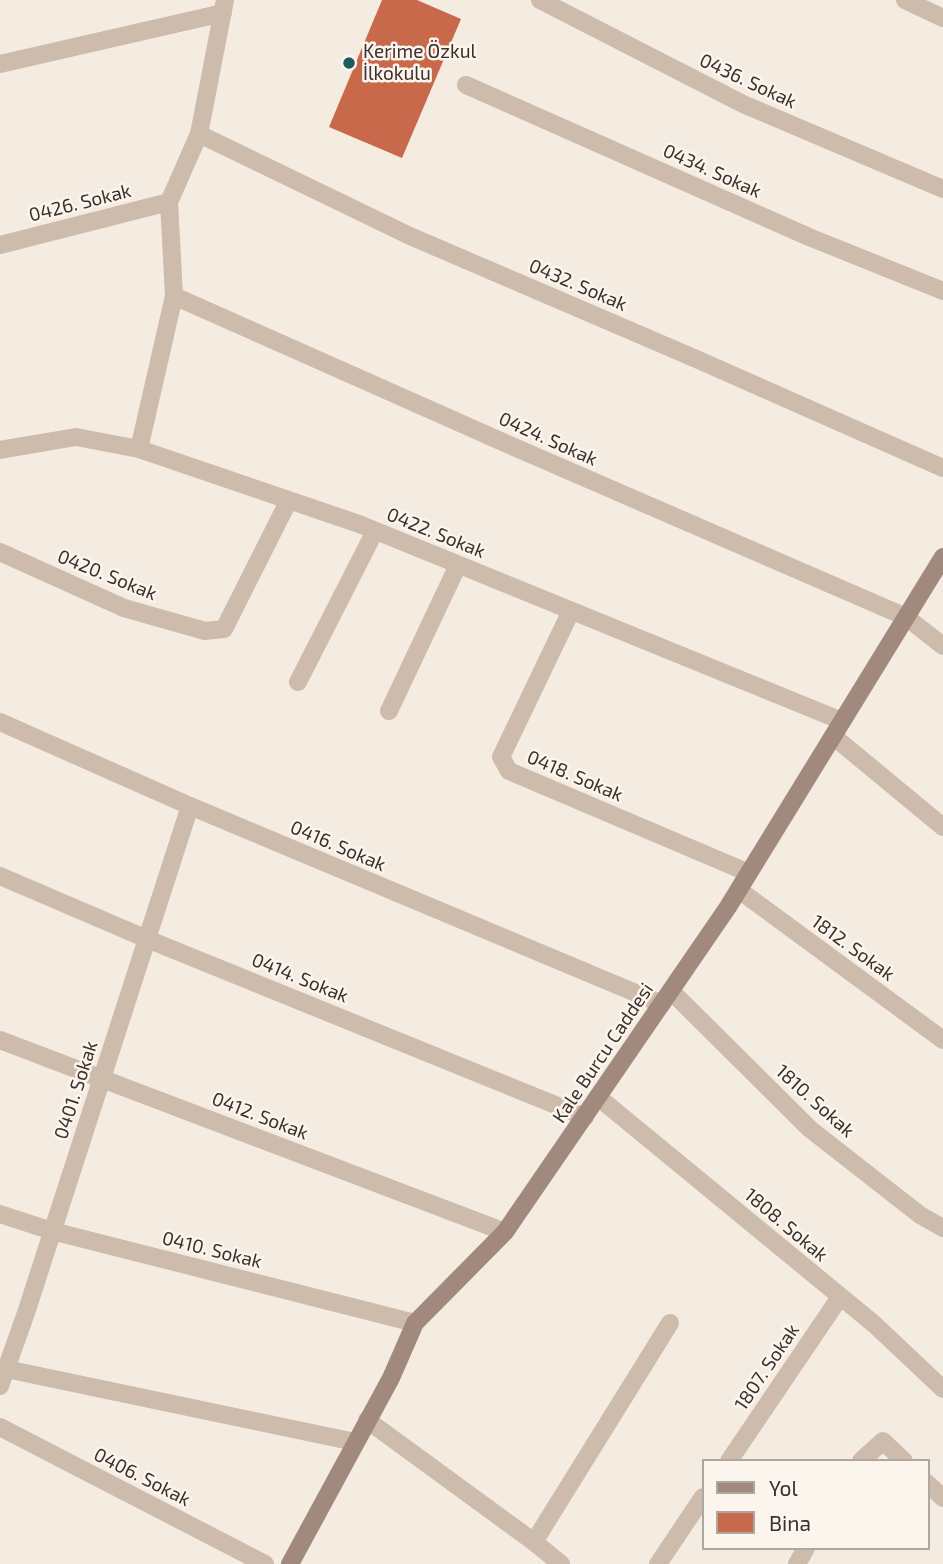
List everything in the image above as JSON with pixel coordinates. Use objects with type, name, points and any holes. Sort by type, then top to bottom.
[{"type":"street","name":"0436. Sokak","points":[[540,0],[743,104],[943,189]]},
{"type":"street","points":[[905,0],[943,18]]},
{"type":"street","points":[[0,64],[224,7],[199,134],[169,202],[174,296],[139,449]]},
{"type":"street","name":"0434. Sokak","points":[[466,85],[809,237],[943,291]]},
{"type":"street","name":"0432. Sokak","points":[[199,134],[410,236],[943,468]]},
{"type":"street","name":"0426. Sokak","points":[[0,245],[169,202]]},
{"type":"street","name":"0424. Sokak","points":[[174,296],[906,617],[943,646]]},
{"type":"street","name":"0422. Sokak","points":[[0,450],[76,437],[139,449],[375,531],[571,611],[838,728],[943,827]]},
{"type":"street","name":"0420. Sokak","points":[[0,552],[124,608],[205,631],[224,629],[289,500]]},
{"type":"street","points":[[298,682],[375,531]]},
{"type":"street","name":"Kale Burcu Caddesi","points":[[290,1564],[391,1378],[415,1323],[505,1232],[585,1116],[739,890],[943,557]]},
{"type":"street","points":[[389,711],[458,565]]},
{"type":"street","name":"0418. Sokak","points":[[571,611],[501,757],[509,771],[749,873]]},
{"type":"street","name":"0416. Sokak","points":[[0,722],[190,806],[666,997]]},
{"type":"street","name":"0401. Sokak","points":[[3,1378],[190,806]]},
{"type":"street","name":"0414. Sokak","points":[[0,876],[147,939],[585,1116]]},
{"type":"street","name":"1812. Sokak","points":[[739,890],[943,1040]]},
{"type":"street","name":"1810. Sokak","points":[[666,997],[810,1129],[920,1215],[943,1228]]},
{"type":"street","name":"0412. Sokak","points":[[0,1040],[505,1232]]},
{"type":"street","name":"1808. Sokak","points":[[598,1097],[874,1324],[943,1389]]},
{"type":"street","name":"0410. Sokak","points":[[0,1214],[52,1231],[415,1323]]},
{"type":"street","name":"1807. Sokak","points":[[730,1459],[840,1297]]},
{"type":"street","points":[[534,1542],[670,1323]]},
{"type":"street","points":[[3,1378],[355,1442]]},
{"type":"street","points":[[367,1420],[534,1542],[558,1563]]},
{"type":"street","name":"0406. Sokak","points":[[0,1426],[265,1564]]},
{"type":"street","points":[[863,1459],[883,1441],[902,1459]]},
{"type":"street","points":[[929,1485],[943,1498]]},
{"type":"street","points":[[658,1564],[702,1498]]},
{"type":"building","points":[[382,0],[417,0],[461,19],[402,158],[329,127]]},
{"type":"place","name":"Kerime Özkul İlkokulu","points":[[349,63]]}]
